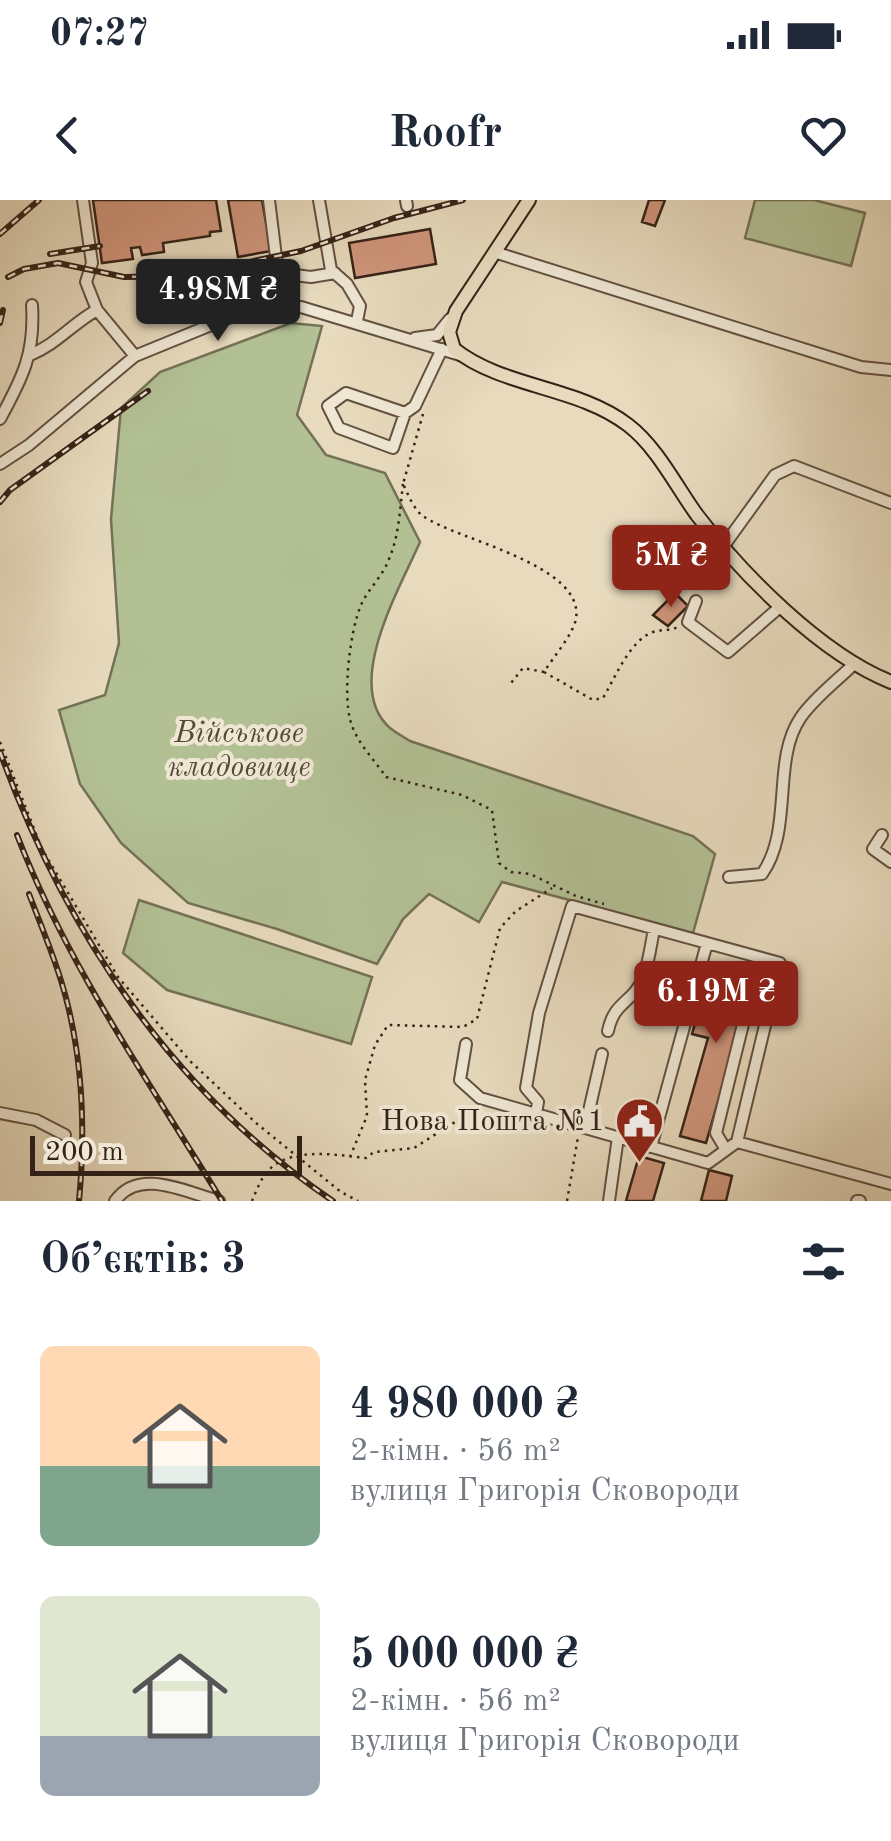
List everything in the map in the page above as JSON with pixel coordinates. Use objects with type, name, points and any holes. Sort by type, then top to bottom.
[{"type":"main road","points":[[529,200],[456,310],[449,338],[454,349],[465,357],[600,409],[628,425],[651,449],[722,547],[780,606],[856,662],[891,682]]},
{"type":"street","points":[[83,200],[92,263],[86,282],[97,310],[134,356]]},
{"type":"street","points":[[269,200],[278,273],[311,277],[335,274]]},
{"type":"street","points":[[320,200],[331,270],[347,284],[360,306],[357,321]]},
{"type":"street","points":[[494,252],[860,367],[891,370]]},
{"type":"street","points":[[0,418],[30,355],[34,339],[32,305]]},
{"type":"street","points":[[0,464],[29,445],[134,356],[228,318],[301,306],[465,357]]},
{"type":"street","points":[[30,355],[52,346],[82,318],[97,310]]},
{"type":"street","points":[[410,339],[437,335],[456,310]]},
{"type":"street","points":[[405,413],[346,393],[328,406],[339,428],[392,448],[405,413],[415,406],[442,349]]},
{"type":"street","points":[[722,547],[775,475],[794,466],[891,502]]},
{"type":"street","points":[[696,601],[688,622],[728,652],[780,606]]},
{"type":"street","points":[[729,877],[762,874],[769,864],[778,836],[789,746],[800,718],[856,662]]},
{"type":"street","points":[[882,835],[873,849],[891,862]]},
{"type":"street","points":[[536,1114],[538,1102],[526,1088],[539,1013],[572,906],[780,963]]},
{"type":"street","points":[[608,1032],[612,1012],[633,994],[642,979],[654,929]]},
{"type":"street","points":[[651,1146],[707,943]]},
{"type":"street","points":[[466,1044],[460,1080],[480,1098],[708,1162],[737,1142],[780,963]]},
{"type":"street","points":[[726,1150],[716,1133],[752,988],[780,963]]},
{"type":"street","points":[[585,1128],[602,1054]]},
{"type":"street","points":[[0,1113],[36,1120],[65,1135]]},
{"type":"street","points":[[609,1201],[618,1137]]},
{"type":"street","points":[[737,1142],[891,1184]]},
{"type":"street","points":[[115,1201],[126,1187],[141,1182],[219,1201]]},
{"type":"path","points":[[422,415],[403,484],[396,540],[388,563],[362,603],[355,628],[349,669],[349,718],[386,778],[462,796],[492,810],[499,863],[511,872],[530,874],[612,907]]},
{"type":"path","points":[[403,484],[421,515],[538,566],[564,585],[576,610],[575,623],[544,672]]},
{"type":"path","points":[[510,683],[522,668],[544,672],[593,700],[603,698],[638,642],[655,630],[668,631],[688,622]]},
{"type":"path","points":[[0,742],[42,849],[118,976],[190,1061],[256,1124],[341,1192],[358,1201]]},
{"type":"path","points":[[350,1156],[367,1116],[365,1080],[375,1045],[388,1025],[463,1028],[477,1018],[500,928],[516,910],[554,886]]},
{"type":"path","points":[[252,1201],[264,1175],[274,1165],[297,1156],[366,1158],[374,1152],[414,1148],[442,1133],[467,1111],[493,1102]]},
{"type":"path","points":[[567,1201],[576,1140],[585,1128]]},
{"type":"green space","points":[[755,200],[814,200],[865,213],[851,266],[745,238]]},
{"type":"green space","name":"Військове кладовище","points":[[291,323],[322,326],[297,415],[326,455],[385,473],[420,542],[389,610],[373,663],[372,688],[377,710],[390,728],[410,741],[693,836],[715,854],[693,933],[502,882],[479,922],[429,894],[403,919],[377,964],[188,903],[121,843],[80,784],[59,710],[105,695],[119,643],[111,519],[121,408],[160,372]]},
{"type":"green space","points":[[139,900],[372,977],[351,1044],[167,990],[123,953]]},
{"type":"building","points":[[93,200],[216,200],[221,231],[163,243],[164,252],[142,255],[140,247],[131,248],[133,259],[102,263]]},
{"type":"building","points":[[228,200],[262,200],[271,251],[238,257]]},
{"type":"building","points":[[649,200],[665,200],[655,226],[642,222]]},
{"type":"building","points":[[430,229],[436,264],[355,278],[349,243]]},
{"type":"building","points":[[675,593],[688,606],[668,626],[653,615]]},
{"type":"building","points":[[725,965],[755,973],[706,1143],[680,1136],[708,1038],[692,1034],[709,976],[721,979]]},
{"type":"building","points":[[639,1156],[664,1163],[653,1201],[626,1201]]},
{"type":"building","points":[[709,1170],[732,1176],[726,1201],[701,1201]]},
{"type":"railway","points":[[0,234],[39,200]]},
{"type":"railway","points":[[8,277],[24,269],[58,263],[124,277],[182,276],[301,251],[394,218],[463,200]]},
{"type":"railway","points":[[50,254],[100,246]]},
{"type":"railway","points":[[0,323],[3,310]]},
{"type":"railway","points":[[0,502],[10,490],[148,391]]},
{"type":"railway","points":[[0,752],[57,882],[131,1003],[174,1059],[223,1110],[275,1158],[333,1201]]},
{"type":"railway","points":[[17,835],[85,977],[222,1201]]},
{"type":"railway","points":[[29,894],[60,978],[77,1054],[82,1152],[79,1201]]},
{"type":"place","name":"Нова Пошта №1","points":[[640,1164]]}]
